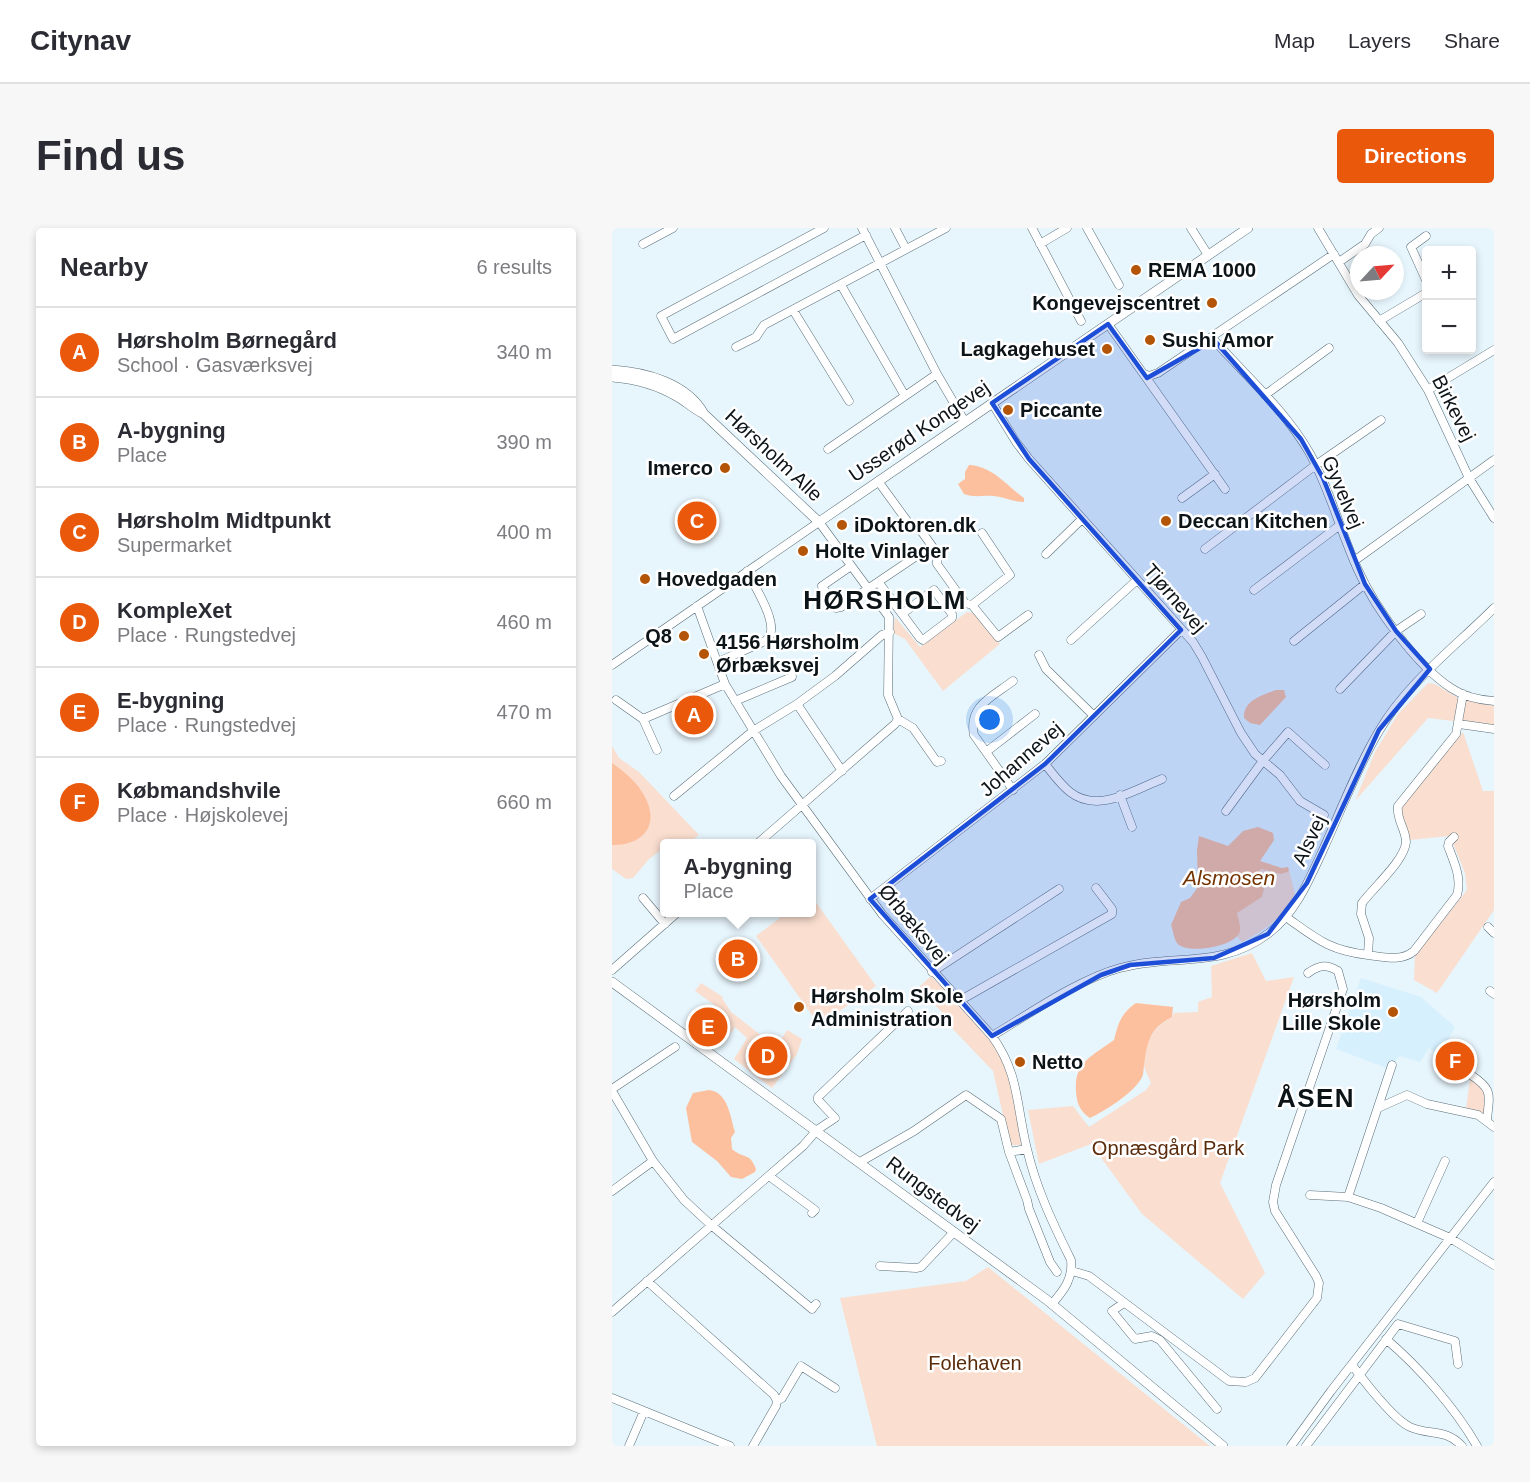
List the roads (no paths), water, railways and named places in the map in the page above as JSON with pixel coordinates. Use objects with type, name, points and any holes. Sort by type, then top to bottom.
[{"type":"main road","name":"Usserød Kongevej","points":[[819,522],[1248,228]]},
{"type":"main road","name":"Hørsholm Alle","points":[[612,370],[644,374],[660,380],[689,396],[699,404],[704,414]]},
{"type":"main road","name":"Hørsholm Alle","points":[[612,376],[654,385],[704,414],[819,522]]},
{"type":"main road","name":"Rungstedvej","points":[[612,982],[1052,1304],[1223,1446]]},
{"type":"street","points":[[643,244],[673,228]]},
{"type":"street","points":[[825,228],[662,316],[673,339],[864,232],[937,374],[965,422]]},
{"type":"street","points":[[895,228],[906,249]]},
{"type":"street","points":[[742,347],[756,337],[764,325],[946,228]]},
{"type":"street","points":[[1044,228],[1034,231],[1081,321]]},
{"type":"street","points":[[1040,244],[1067,228]]},
{"type":"street","points":[[1087,228],[1119,285]]},
{"type":"street","points":[[1191,228],[1208,255]]},
{"type":"street","name":"Birkevej","points":[[1318,228],[1355,290],[1398,343],[1428,390],[1469,478],[1494,518]]},
{"type":"street","points":[[1339,262],[1365,244],[1371,234],[1379,228]]},
{"type":"street","points":[[1422,271],[1411,247],[1426,236]]},
{"type":"street","points":[[1144,374],[1149,376],[1158,373],[1334,254]]},
{"type":"street","points":[[841,285],[905,396]]},
{"type":"street","points":[[1379,321],[1422,294]]},
{"type":"street","points":[[793,310],[849,401]]},
{"type":"street","points":[[1108,324],[1225,489]]},
{"type":"street","name":"Gyvelvej","points":[[1210,338],[1295,430],[1329,493],[1365,584],[1396,631],[1444,683],[1463,694]]},
{"type":"street","points":[[1265,395],[1329,348]]},
{"type":"street","points":[[1428,390],[1494,350]]},
{"type":"street","points":[[828,449],[937,374]]},
{"type":"street","name":"Tjørnevej","points":[[992,403],[1022,450],[1181,630],[1202,657],[1241,733],[1262,762],[1280,775],[1299,801],[1324,815]]},
{"type":"street","points":[[1205,549],[1381,420]]},
{"type":"street","points":[[1354,561],[1494,460]]},
{"type":"street","points":[[1182,498],[1215,474]]},
{"type":"street","points":[[878,481],[910,525],[919,528],[937,553],[937,564],[965,603],[972,604],[998,637],[1028,615]]},
{"type":"street","points":[[1046,554],[1083,519]]},
{"type":"street","points":[[819,522],[890,621],[888,695],[898,719],[913,728],[937,762],[941,760]]},
{"type":"street","name":"Usserød Kongevej","points":[[612,665],[819,522]]},
{"type":"street","points":[[1254,590],[1340,525]]},
{"type":"street","points":[[972,604],[1010,575],[982,533]]},
{"type":"street","points":[[851,566],[822,585],[836,608],[869,590],[918,555]]},
{"type":"street","points":[[717,662],[770,639],[772,622],[747,571]]},
{"type":"street","points":[[1071,640],[1137,580]]},
{"type":"street","points":[[879,583],[902,614],[923,640],[952,618],[952,614],[934,590],[902,614]]},
{"type":"street","points":[[1294,641],[1365,584]]},
{"type":"street","name":"Ørbæksvej","points":[[697,606],[725,684],[801,804],[870,898],[932,972],[992,1036],[1000,1048],[1013,1076],[1027,1149],[1042,1200],[1071,1260],[1072,1270]]},
{"type":"street","name":"Alsvej","points":[[992,1036],[1101,975],[1130,965],[1201,960],[1225,955],[1260,939],[1286,917],[1308,883],[1379,730],[1407,692],[1494,608]]},
{"type":"street","points":[[1340,689],[1396,631],[1421,614]]},
{"type":"street","name":"Johannevej","points":[[870,898],[1045,764],[1181,630]]},
{"type":"street","points":[[674,795],[753,731],[836,676],[882,635],[890,632]]},
{"type":"street","points":[[1040,655],[1046,669],[1094,716]]},
{"type":"street","points":[[735,701],[792,676],[791,670]]},
{"type":"street","points":[[1012,681],[978,709],[973,717],[974,735],[1013,790]]},
{"type":"street","points":[[643,719],[725,684]]},
{"type":"street","points":[[1368,955],[1369,938],[1361,907],[1405,849],[1405,835],[1398,819],[1398,806],[1456,734],[1463,694],[1494,701]]},
{"type":"street","points":[[616,700],[643,719],[657,750]]},
{"type":"street","points":[[797,704],[842,771]]},
{"type":"street","points":[[986,752],[1035,714]]},
{"type":"street","points":[[762,839],[842,771],[898,719]]},
{"type":"street","points":[[1459,724],[1494,729]]},
{"type":"street","points":[[1226,811],[1262,762],[1288,732],[1325,765]]},
{"type":"street","points":[[1045,764],[1069,791],[1081,798],[1102,801],[1162,779]]},
{"type":"street","points":[[1120,795],[1132,827]]},
{"type":"street","points":[[1286,917],[1326,945],[1336,949],[1368,955],[1400,958],[1408,956],[1457,895],[1459,876],[1448,846],[1454,837]]},
{"type":"street","points":[[959,1001],[1112,914],[1112,909],[1096,888]]},
{"type":"street","points":[[932,972],[1059,889]]},
{"type":"street","points":[[643,898],[665,924]]},
{"type":"street","points":[[612,970],[673,917]]},
{"type":"street","points":[[1052,1304],[1066,1287],[1072,1270],[1089,1276],[1229,1381],[1238,1383],[1255,1378],[1317,1298],[1319,1283],[1316,1276],[1275,1211],[1273,1202],[1276,1185],[1343,989],[1338,971],[1330,966],[1315,968],[1308,973]]},
{"type":"street","points":[[612,1312],[803,1146],[817,1130],[835,1118],[818,1100],[818,1097],[908,1011]]},
{"type":"street","points":[[675,1047],[612,1090],[653,1161],[684,1200],[711,1226],[812,1309],[816,1304]]},
{"type":"street","points":[[1348,1197],[1392,1065]]},
{"type":"street","points":[[1471,1075],[1487,1089],[1489,1095],[1487,1120]]},
{"type":"street","points":[[860,1162],[914,1131],[966,1095],[1001,1119],[1009,1152],[1029,1209],[1050,1262],[1057,1272]]},
{"type":"street","points":[[1378,1108],[1407,1095],[1448,1110],[1465,1111],[1487,1120],[1494,1127]]},
{"type":"street","points":[[1009,1152],[1027,1149]]},
{"type":"street","points":[[612,1191],[653,1161]]},
{"type":"street","points":[[1417,1223],[1445,1161]]},
{"type":"street","points":[[769,1176],[815,1210],[812,1213]]},
{"type":"street","points":[[1291,1446],[1494,1182]]},
{"type":"street","points":[[1487,1191],[1494,1198]]},
{"type":"street","points":[[1310,1195],[1348,1197],[1381,1208],[1450,1238],[1494,1265]]},
{"type":"street","points":[[880,1266],[915,1269],[921,1267],[954,1232]]},
{"type":"street","points":[[647,1281],[774,1395],[777,1401],[776,1406],[755,1443]]},
{"type":"street","points":[[1125,1303],[1112,1311],[1135,1339],[1152,1336],[1160,1340],[1217,1409]]},
{"type":"street","points":[[1138,1313],[1145,1305]]},
{"type":"street","points":[[1306,1446],[1398,1324],[1455,1341],[1458,1364]]},
{"type":"street","points":[[1386,1339],[1403,1353],[1456,1414],[1477,1446]]},
{"type":"street","points":[[1352,1365],[1397,1418],[1407,1426],[1442,1433],[1454,1438],[1462,1446]]},
{"type":"street","points":[[777,1401],[782,1398],[801,1366],[836,1388]]},
{"type":"street","points":[[612,1398],[730,1446]]},
{"type":"street","points":[[629,1446],[644,1411]]},
{"type":"water","points":[[969,465],[978,466],[993,473],[1024,498],[1024,502],[994,496],[964,494],[958,484],[965,479],[965,472]]},
{"type":"water","points":[[1276,690],[1284,690],[1286,697],[1260,725],[1250,723],[1244,718],[1250,703]]},
{"type":"water","points":[[612,763],[639,787],[651,816],[646,832],[640,838],[632,842],[612,845]]},
{"type":"water","name":"Alsmosen","points":[[1258,827],[1273,833],[1274,840],[1260,861],[1282,868],[1288,867],[1288,872],[1281,874],[1260,869],[1264,889],[1262,897],[1237,913],[1240,931],[1237,937],[1210,948],[1182,947],[1176,941],[1171,925],[1181,902],[1190,898],[1198,887],[1199,836],[1228,846],[1243,831]]},
{"type":"water","points":[[1136,1003],[1173,1007],[1172,1017],[1158,1026],[1150,1037],[1143,1076],[1137,1085],[1118,1102],[1090,1118],[1083,1112],[1078,1102],[1076,1087],[1079,1070],[1090,1057],[1114,1040],[1121,1019]]},
{"type":"water","points":[[709,1090],[720,1095],[727,1106],[735,1132],[731,1138],[732,1149],[749,1158],[756,1169],[755,1172],[742,1179],[731,1177],[717,1161],[692,1142],[686,1108],[693,1093]]},
{"type":"place","name":"REMA 1000","points":[[1136,270]]},
{"type":"place","name":"Kongevejscentret","points":[[1212,303]]},
{"type":"place","name":"Sushi Amor","points":[[1150,340]]},
{"type":"place","name":"Lagkagehuset","points":[[1107,349]]},
{"type":"place","name":"Piccante","points":[[1008,410]]},
{"type":"place","name":"Imerco","points":[[725,468]]},
{"type":"place","name":"Hørsholm Midtpunkt","points":[[697,521]]},
{"type":"place","name":"Deccan Kitchen","points":[[1166,521]]},
{"type":"place","name":"iDoktoren.dk","points":[[842,525]]},
{"type":"place","name":"Holte Vinlager","points":[[803,551]]},
{"type":"place","name":"Hovedgaden","points":[[645,579]]},
{"type":"place","name":"Q8","points":[[684,636]]},
{"type":"place","name":"4156 Hørsholm Ørbæksvej","points":[[704,654]]},
{"type":"place","name":"Hørsholm Børnegård","points":[[694,715]]},
{"type":"place","name":"A-bygning","points":[[738,959]]},
{"type":"place","name":"Hørsholm Skole Administration","points":[[799,1007]]},
{"type":"place","name":"Hørsholm Lille Skole","points":[[1393,1012]]},
{"type":"place","name":"E-bygning","points":[[708,1027]]},
{"type":"place","name":"KompleXet","points":[[768,1056]]},
{"type":"place","name":"Købmandshvile","points":[[1455,1061]]},
{"type":"place","name":"Netto","points":[[1020,1062]]},
{"type":"district","name":"HØRSHOLM","points":[[885,600]]},
{"type":"district","name":"ÅSEN","points":[[1316,1098]]},
{"type":"park label","name":"Opnæsgård Park","points":[[1168,1148]]},
{"type":"park label","name":"Folehaven","points":[[975,1363]]}]
